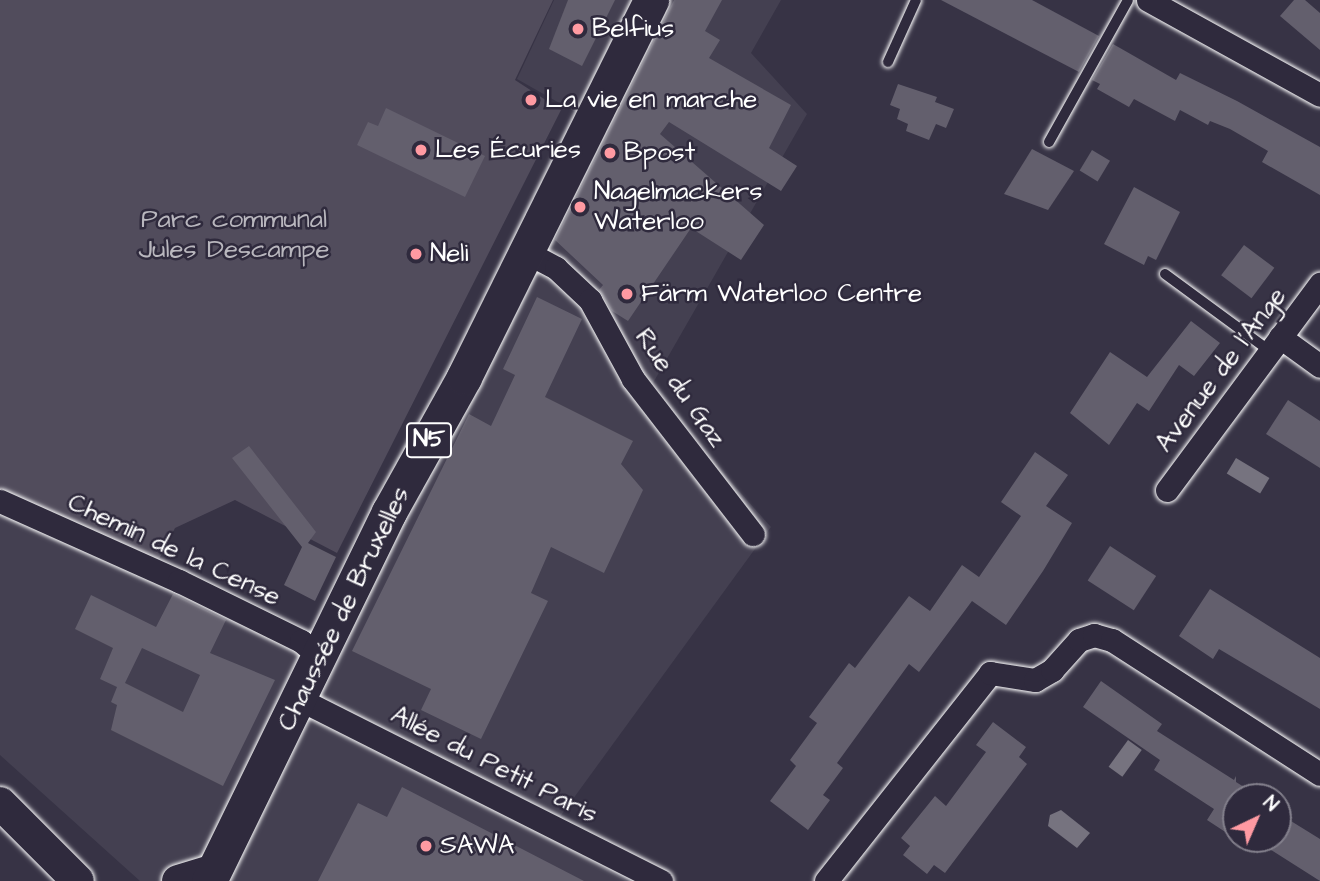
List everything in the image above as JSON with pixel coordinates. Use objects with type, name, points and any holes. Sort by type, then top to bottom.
[{"type":"main road","name":"Chaussée de Bruxelles","points":[[211,875],[651,0]]},
{"type":"main road","points":[[0,803],[81,878]]},
{"type":"main road","points":[[178,881],[211,875]]},
{"type":"street","points":[[1148,0],[1320,95]]},
{"type":"street","name":"Rue du Gaz","points":[[526,252],[555,268],[590,300],[633,379],[754,534]]},
{"type":"street","name":"Avenue de l'Ange","points":[[1167,490],[1320,284]]},
{"type":"street","points":[[1275,344],[1320,366]]},
{"type":"street","name":"Chemin de la Cense","points":[[0,501],[180,581],[301,641],[319,656]]},
{"type":"street","points":[[825,881],[990,673],[1035,680],[1052,670],[1073,646],[1094,635],[1112,640],[1320,774]]},
{"type":"street","name":"Allée du Petit Paris","points":[[301,700],[662,881]]},
{"type":"lane","points":[[888,62],[916,0]]},
{"type":"lane","points":[[1049,142],[1128,0]]},
{"type":"lane","points":[[1165,274],[1275,344]]},
{"type":"shaded area","points":[[554,0],[781,0],[751,53],[807,114],[649,390],[771,527],[546,836],[627,881],[140,881],[0,755],[0,491],[338,656],[600,126],[517,79]]},
{"type":"shaded area","points":[[1236,458],[1269,478],[1260,494],[1227,473]]},
{"type":"shaded area","points":[[1128,740],[1142,750],[1122,777],[1109,767]]},
{"type":"shaded area","points":[[1061,810],[1090,833],[1077,848],[1048,826],[1050,815]]},
{"type":"green space","name":"Parc communal Jules Descampe","points":[[0,0],[553,0],[515,80],[561,110],[337,553],[235,500],[175,528],[158,561],[0,493]]},
{"type":"building","name":"Belfius","points":[[568,0],[615,0],[582,66],[549,49]]},
{"type":"building","points":[[674,0],[722,0],[705,31],[720,40],[709,58],[791,105],[769,148],[797,166],[781,191],[669,122],[660,134],[764,225],[741,260],[691,228],[628,321],[612,311],[599,290],[603,285],[555,240]]},
{"type":"building","points":[[941,0],[1032,0],[1099,36],[1079,72]]},
{"type":"building","points":[[1294,0],[1305,0],[1320,13],[1320,50],[1280,16]]},
{"type":"building","points":[[1113,44],[1176,80],[1180,73],[1237,101],[1320,147],[1320,195],[1262,162],[1268,151],[1230,129],[1210,121],[1208,125],[1180,110],[1175,121],[1134,99],[1129,107],[1097,89],[1100,84],[1092,80]]},
{"type":"building","points":[[898,84],[937,97],[935,102],[954,109],[946,128],[936,124],[929,140],[906,131],[908,124],[897,119],[900,109],[890,105]]},
{"type":"building","name":"Les Écuries","points":[[386,108],[485,156],[465,197],[357,145],[368,122],[378,126]]},
{"type":"building","points":[[1032,149],[1074,171],[1048,210],[1004,194]]},
{"type":"building","points":[[1092,150],[1110,161],[1098,181],[1080,171]]},
{"type":"building","points":[[1134,187],[1180,212],[1156,260],[1148,256],[1144,265],[1104,244]]},
{"type":"building","points":[[1244,245],[1274,268],[1251,298],[1221,275]]},
{"type":"building","points":[[537,297],[582,319],[545,397],[633,441],[621,464],[643,490],[604,573],[551,547],[531,593],[548,601],[481,739],[421,710],[431,689],[352,651],[469,414],[491,426],[515,375],[503,369]]},
{"type":"building","points":[[1191,321],[1220,343],[1194,376],[1179,365],[1149,411],[1137,403],[1109,445],[1070,413],[1110,352],[1147,377]]},
{"type":"building","points":[[1288,400],[1320,421],[1320,468],[1266,434]]},
{"type":"building","points":[[249,446],[316,532],[308,543],[336,557],[315,601],[284,585],[302,547],[232,458]]},
{"type":"building","points":[[1035,452],[1068,475],[1046,506],[1072,523],[1006,625],[972,601],[919,672],[909,664],[837,763],[843,768],[823,795],[830,800],[808,830],[770,801],[796,766],[790,760],[817,723],[809,717],[849,663],[855,668],[909,596],[930,611],[962,565],[979,577],[1021,516],[1001,502]]},
{"type":"building","points":[[1110,546],[1156,576],[1134,610],[1088,580]]},
{"type":"building","points":[[1210,589],[1320,658],[1320,709],[1219,649],[1213,659],[1179,636]]},
{"type":"building","points":[[173,594],[226,620],[210,653],[275,680],[223,786],[111,730],[117,705],[111,702],[117,687],[100,679],[113,648],[75,629],[91,595],[156,627]],"holes":[[[142,648],[200,675],[183,712],[125,683]]]},
{"type":"building","points":[[1101,681],[1162,724],[1157,731],[1234,780],[1236,776],[1238,783],[1222,783],[1222,830],[1207,820],[1214,809],[1154,770],[1160,760],[1083,707]]},
{"type":"building","points":[[993,722],[1026,747],[1019,757],[1027,764],[945,873],[934,865],[927,874],[903,855],[910,846],[901,838],[935,796],[946,806],[986,752],[976,745]]},
{"type":"building","name":"SAWA","points":[[402,787],[584,881],[318,881],[358,803],[387,817]]},
{"type":"building","points":[[1292,822],[1320,839],[1320,881],[1276,853],[1292,853]]},
{"type":"place","name":"Belfius","points":[[578,29]]},
{"type":"place","name":"La vie en marche","points":[[531,100]]},
{"type":"place","name":"Les Écuries","points":[[421,150]]},
{"type":"place","name":"Bpost","points":[[610,153]]},
{"type":"place","name":"Nagelmackers Waterloo","points":[[580,207]]},
{"type":"place","name":"Neli","points":[[416,254]]},
{"type":"place","name":"Färm Waterloo Centre","points":[[627,294]]},
{"type":"place","name":"SAWA","points":[[426,846]]}]
